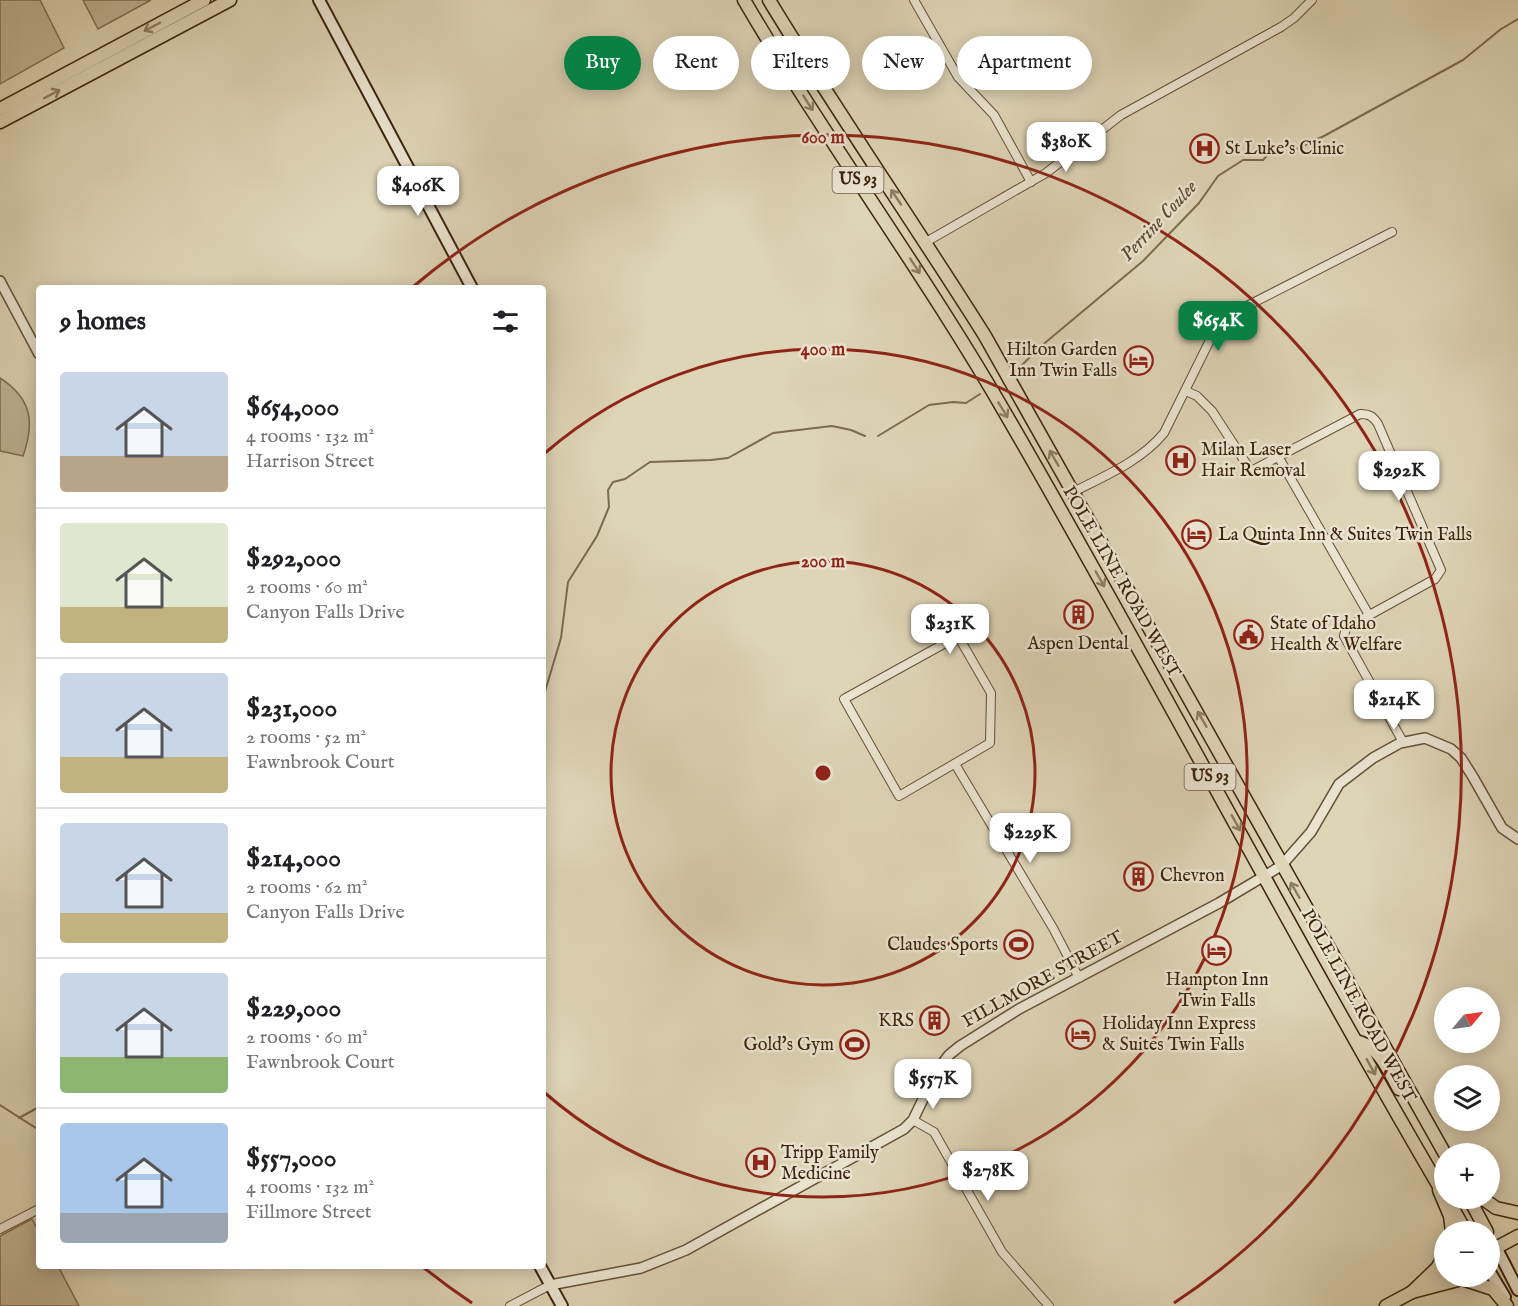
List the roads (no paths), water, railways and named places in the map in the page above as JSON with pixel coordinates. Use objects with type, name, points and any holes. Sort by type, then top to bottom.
[{"type":"main road","points":[[0,109],[204,0]]},
{"type":"main road","points":[[0,122],[230,0]]},
{"type":"main road","points":[[320,0],[470,285]]},
{"type":"main road","name":"POLE LINE ROAD WEST","points":[[744,0],[803,96],[926,283],[1007,416],[1434,1178]]},
{"type":"main road","name":"POLE LINE ROAD WEST","points":[[769,0],[817,80],[926,242],[985,336],[1209,732],[1281,866],[1439,1143]]},
{"type":"main road","points":[[1308,954],[1342,999],[1359,1030],[1367,1037],[1380,1039]]},
{"type":"main road","points":[[1356,1041],[1368,1043],[1377,1051],[1402,1095],[1432,1130]]},
{"type":"main road","points":[[1428,1167],[1451,1221]]},
{"type":"main road","points":[[1500,1209],[1518,1213]]},
{"type":"main road","points":[[1500,1242],[1518,1236]]},
{"type":"main road","points":[[1500,1259],[1518,1290]]},
{"type":"main road","points":[[542,1269],[562,1306]]},
{"type":"main road","points":[[1412,1292],[1434,1271]]},
{"type":"main road","points":[[1412,1292],[1462,1279],[1493,1289],[1508,1306]]},
{"type":"main road","points":[[1386,1306],[1434,1280]]},
{"type":"main road","points":[[1498,1287],[1508,1306]]},
{"type":"street","points":[[914,0],[958,77],[994,115],[1031,182]]},
{"type":"street","points":[[926,242],[1046,173],[1121,115],[1281,27],[1312,0]]},
{"type":"street","points":[[1073,492],[1144,453],[1155,444],[1164,433],[1213,334],[1235,312],[1392,232]]},
{"type":"street","points":[[0,281],[36,348]]},
{"type":"street","points":[[1186,391],[1197,396],[1212,411],[1251,471],[1360,414],[1374,417],[1441,570],[1435,579],[1346,628],[1344,636],[1403,742]]},
{"type":"street","points":[[1279,458],[1368,615]]},
{"type":"street","points":[[958,636],[991,693],[991,703],[990,743],[955,764],[899,796],[844,699],[958,636]]},
{"type":"street","name":"FILLMORE STREET","points":[[510,1306],[550,1285],[641,1268],[686,1250],[904,1129],[913,1120],[936,1072],[949,1055],[960,1046],[1012,1013],[1219,903],[1281,866],[1311,832],[1339,784],[1373,758],[1403,742],[1425,738],[1451,749],[1461,758],[1502,828],[1518,839]]},
{"type":"street","points":[[955,764],[1053,928],[1079,978]]},
{"type":"street","points":[[913,1120],[934,1132],[999,1247],[1049,1306]]},
{"type":"street","points":[[0,1229],[36,1211]]},
{"type":"waterway","name":"Perrine Coulee","points":[[1018,369],[1040,347],[1143,261],[1199,203],[1218,176],[1243,160],[1263,160],[1276,148],[1284,147],[1294,150],[1324,136],[1463,60],[1501,29],[1518,19]]},
{"type":"waterway","name":"Perrine Coulee","points":[[878,436],[929,405],[966,403],[980,394]]},
{"type":"waterway","name":"Perrine Coulee","points":[[546,688],[561,638],[568,582],[597,536],[609,507],[608,490],[613,482],[625,479],[650,462],[728,458],[773,433],[832,426],[865,436]]},
{"type":"waterway","name":"Perrine Coulee","points":[[0,1105],[36,1128]]},
{"type":"waterway","name":"Perrine Coulee","points":[[19,1118],[36,1109]]},
{"type":"place","name":"St Luke's Clinic","points":[[1204,149]]},
{"type":"place","name":"Hilton Garden Inn Twin Falls","points":[[1138,360]]},
{"type":"place","name":"Milan Laser Hair Removal","points":[[1180,460]]},
{"type":"place","name":"La Quinta Inn & Suites Twin Falls","points":[[1197,535]]},
{"type":"place","name":"Aspen Dental","points":[[1078,615]]},
{"type":"place","name":"State of Idaho Health & Welfare","points":[[1249,634]]},
{"type":"place","name":"Chevron","points":[[1139,876]]},
{"type":"place","name":"Claudes Sports","points":[[1019,945]]},
{"type":"place","name":"Hampton Inn Twin Falls","points":[[1217,951]]},
{"type":"place","name":"KRS","points":[[935,1021]]},
{"type":"place","name":"Holiday Inn Express & Suites Twin Falls","points":[[1081,1034]]},
{"type":"place","name":"Gold's Gym","points":[[855,1045]]},
{"type":"place","name":"Tripp Family Medicine","points":[[760,1163]]}]
